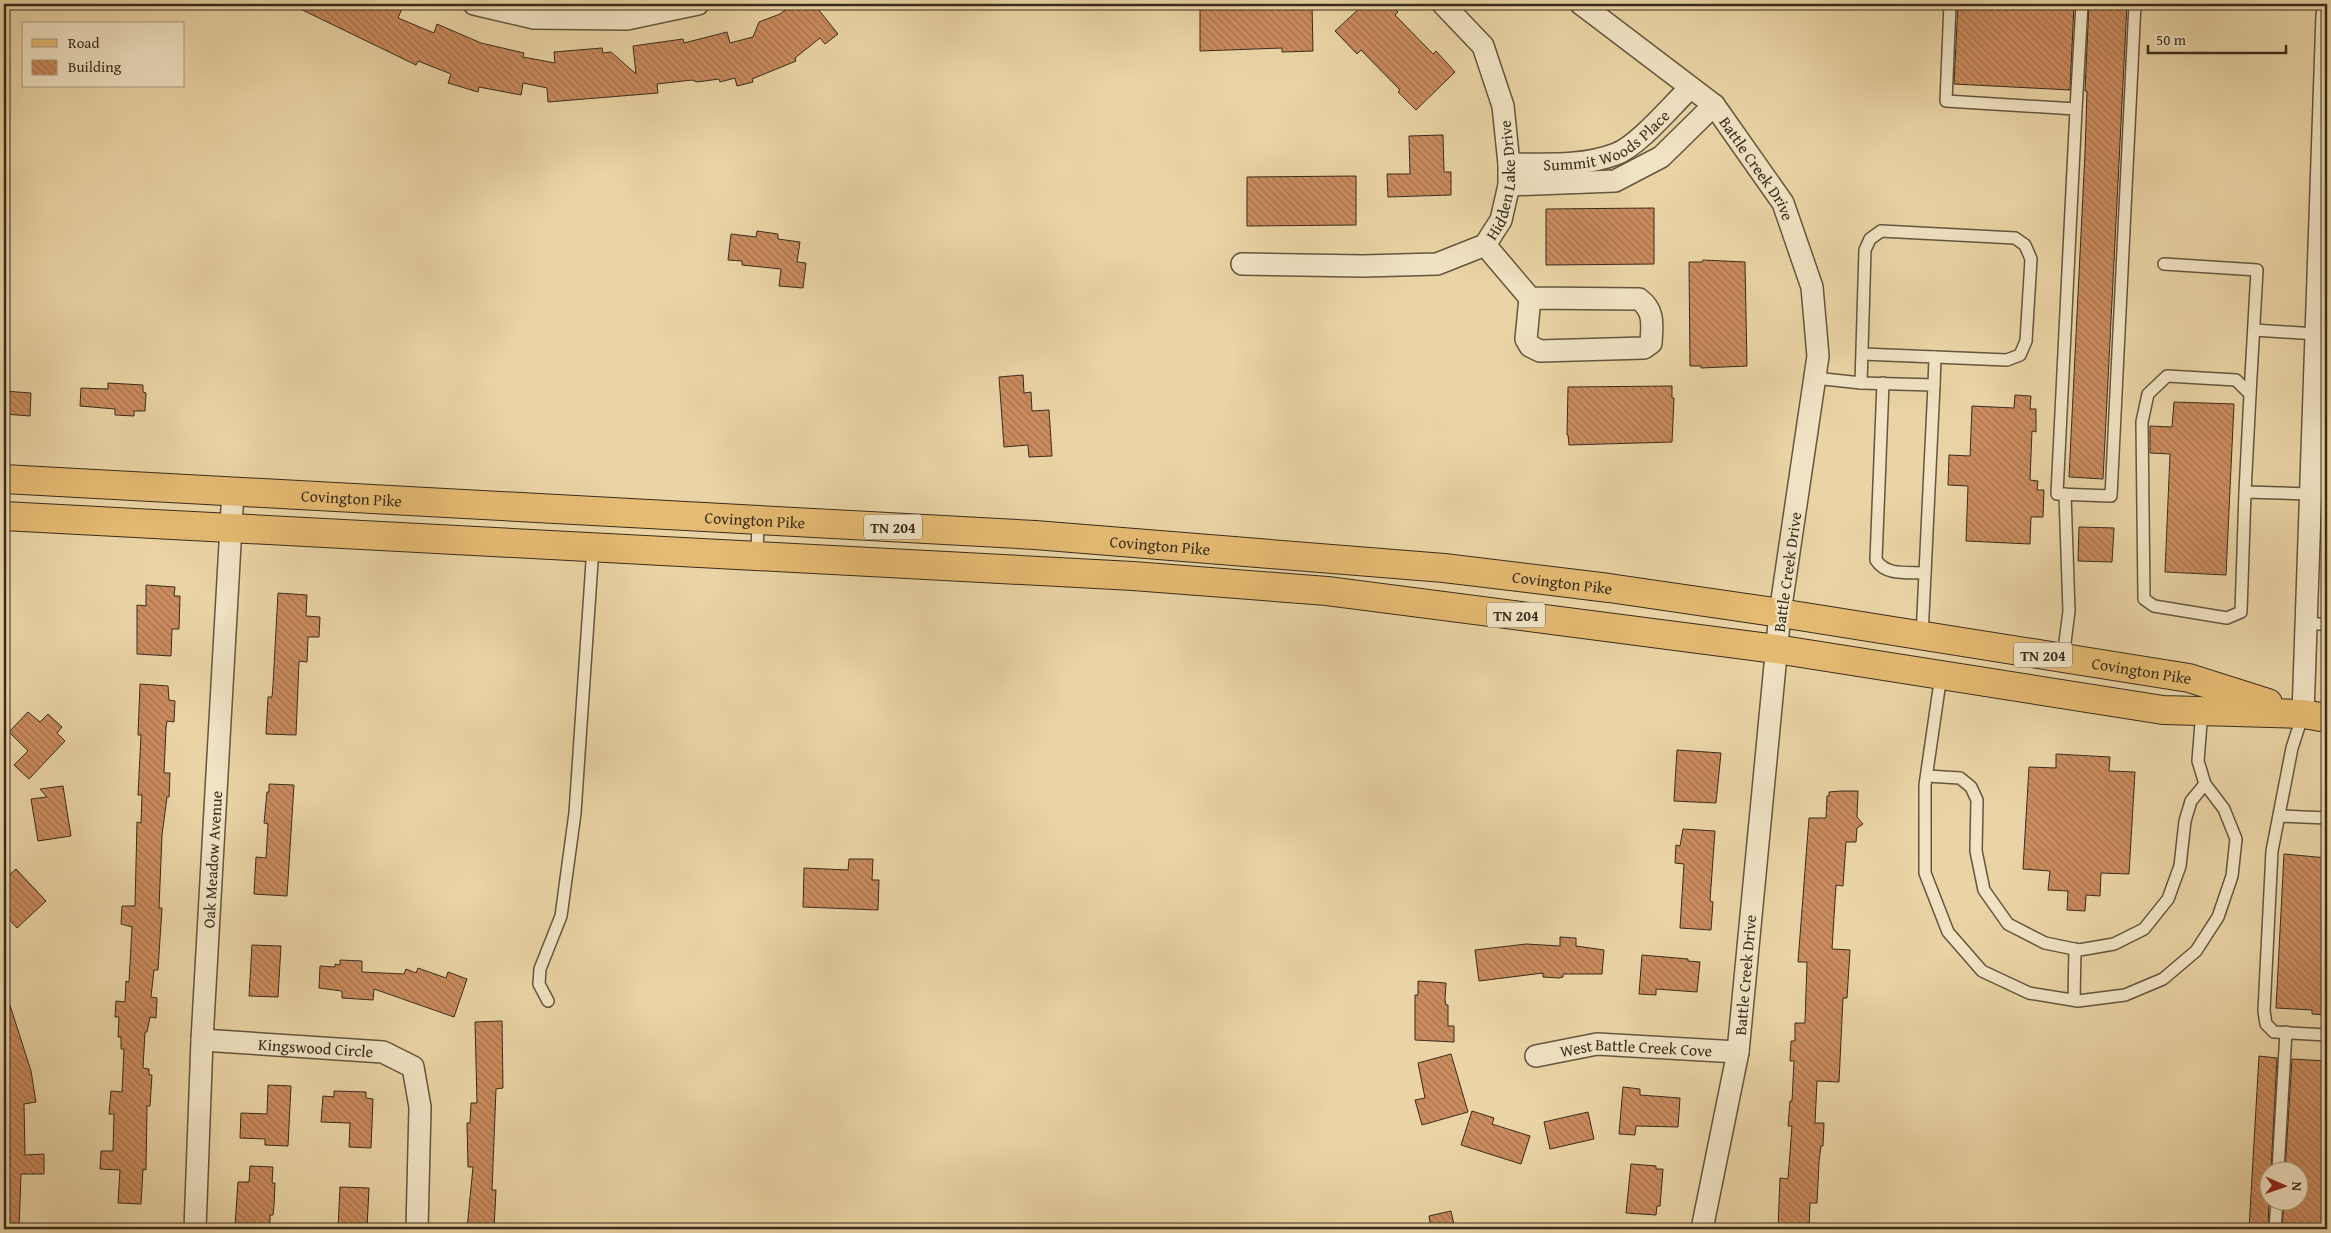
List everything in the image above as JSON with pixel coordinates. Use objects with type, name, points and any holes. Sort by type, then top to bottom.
[{"type":"main road","name":"Covington Pike","points":[[4,479],[1035,535],[1256,570],[1327,591],[1776,649],[2163,710],[2202,710],[2315,716]]},
{"type":"main road","name":"Covington Pike","points":[[4,516],[1133,576],[1256,570],[1444,568],[1780,613],[2189,678],[2315,716]]},
{"type":"street","points":[[474,4],[534,18],[698,4]]},
{"type":"street","name":"Hidden Lake Drive","points":[[1242,264],[1363,266],[1437,264],[1485,245],[1501,220],[1509,174],[1503,106],[1484,46],[1443,4]]},
{"type":"street","name":"Battle Creek Drive","points":[[1581,4],[1714,105],[1783,202],[1812,287],[1818,356],[1780,613],[1738,1052],[1702,1229]]},
{"type":"street","points":[[2315,716],[2306,624],[2316,487],[2327,15]]},
{"type":"street","name":"Summit Woods Place","points":[[1509,174],[1582,163],[1617,154],[1636,142],[1690,88]]},
{"type":"street","name":"Summit Woods Place","points":[[1509,174],[1615,181],[1661,157],[1714,105]]},
{"type":"street","points":[[1485,245],[1530,298],[1526,339],[1530,346],[1540,351],[1644,348],[1651,343],[1653,317],[1645,304],[1639,299],[1530,298]]},
{"type":"street","name":"Oak Meadow Avenue","points":[[195,1229],[202,1040],[233,491]]},
{"type":"street","name":"Kingswood Circle","points":[[202,1040],[383,1052],[413,1067],[420,1107],[417,1229]]},
{"type":"street","name":"West Battle Creek Cove","points":[[1536,1056],[1597,1044],[1738,1052]]},
{"type":"lane","points":[[1950,4],[1946,101],[2076,109]]},
{"type":"lane","points":[[2082,4],[2057,494],[2111,496],[2134,4]]},
{"type":"lane","points":[[1861,383],[1865,250],[1870,239],[1880,232],[2015,238],[2025,245],[2031,258],[2026,342],[2020,355],[2007,360],[1863,354]]},
{"type":"lane","points":[[2164,264],[2257,270],[2245,492],[2241,612],[2226,618],[2154,606],[2144,599],[2142,422],[2148,394],[2167,376],[2236,380],[2250,394]]},
{"type":"lane","points":[[2254,330],[2320,324]]},
{"type":"lane","points":[[1922,636],[1935,357]]},
{"type":"lane","points":[[1815,378],[1861,383],[1934,385]]},
{"type":"lane","points":[[1883,383],[1876,560],[1881,568],[1888,571],[1925,572]]},
{"type":"lane","points":[[2245,492],[2316,487]]},
{"type":"lane","points":[[2063,658],[2069,611],[2065,494]]},
{"type":"lane","points":[[757,556],[758,520]]},
{"type":"lane","points":[[548,1001],[539,984],[540,969],[560,916],[575,813],[593,547]]},
{"type":"lane","points":[[2306,624],[2327,624]]},
{"type":"lane","points":[[1942,675],[1927,776],[1925,873],[1948,932],[1982,972],[2029,993],[2074,1000],[2125,995],[2163,979],[2196,951],[2218,918],[2232,876],[2236,838],[2224,809],[2205,784],[2198,762],[2202,710]]},
{"type":"lane","points":[[2315,716],[2292,748],[2272,851],[2264,1011],[2266,1024],[2274,1032],[2327,1035]]},
{"type":"lane","points":[[1927,776],[1960,778],[1972,787],[1977,800],[1976,851],[1984,890],[2008,924],[2045,943],[2075,949],[2114,944],[2144,929],[2168,899],[2180,866],[2185,821],[2191,801],[2205,784]]},
{"type":"lane","points":[[2279,816],[2327,818]]},
{"type":"lane","points":[[2074,1000],[2075,949]]},
{"type":"lane","points":[[2279,1160],[2286,1032]]},
{"type":"lane","points":[[2275,1229],[2276,1210]]},
{"type":"building","points":[[290,4],[404,4],[398,18],[434,33],[437,24],[481,43],[524,53],[523,57],[555,63],[554,52],[602,48],[603,53],[611,52],[636,74],[633,46],[683,39],[684,43],[727,32],[730,43],[753,37],[759,22],[780,14],[793,4],[814,4],[838,34],[825,44],[820,38],[795,58],[796,61],[752,79],[753,82],[737,86],[735,78],[720,82],[719,79],[697,82],[692,80],[657,84],[658,93],[548,102],[547,88],[523,83],[521,95],[479,87],[478,92],[448,83],[451,74],[418,61],[416,65]]},
{"type":"building","points":[[1200,4],[1312,4],[1313,51],[1282,52],[1282,48],[1200,51]]},
{"type":"building","points":[[1364,4],[1389,4],[1398,12],[1395,15],[1433,54],[1436,51],[1455,72],[1416,110],[1398,92],[1400,90],[1361,50],[1357,54],[1335,31]]},
{"type":"building","points":[[1958,4],[2074,4],[2070,90],[1954,84]]},
{"type":"building","points":[[2089,4],[2127,4],[2103,479],[2069,477],[2085,153],[2087,91],[2085,91]]},
{"type":"building","points":[[1443,135],[1444,172],[1451,172],[1451,195],[1388,197],[1387,174],[1410,174],[1409,136]]},
{"type":"building","points":[[1356,176],[1356,225],[1247,226],[1247,177]]},
{"type":"building","points":[[1654,208],[1654,264],[1546,265],[1546,209]]},
{"type":"building","points":[[757,231],[778,234],[778,239],[800,242],[797,262],[806,263],[803,288],[779,286],[781,269],[742,265],[742,261],[728,260],[731,234],[756,237]]},
{"type":"building","points":[[1703,260],[1745,262],[1747,366],[1701,368],[1701,366],[1690,366],[1689,262],[1702,262]]},
{"type":"building","points":[[1023,375],[1024,393],[1031,392],[1032,411],[1049,410],[1052,456],[1029,457],[1028,445],[1004,447],[999,377]]},
{"type":"building","points":[[108,383],[143,385],[143,392],[146,393],[145,411],[134,411],[134,416],[115,415],[115,409],[80,406],[81,388],[108,389]]},
{"type":"building","points":[[1672,386],[1672,398],[1674,398],[1672,442],[1569,445],[1567,435],[1568,387]]},
{"type":"building","points":[[4,391],[31,393],[30,416],[4,414]]},
{"type":"building","points":[[2015,395],[2031,396],[2030,409],[2036,409],[2036,432],[2032,431],[2030,480],[2038,481],[2037,490],[2044,490],[2043,517],[2031,517],[2030,544],[1966,541],[1968,486],[1948,485],[1949,455],[1970,456],[1972,406],[2014,408]]},
{"type":"building","points":[[2174,402],[2234,404],[2226,575],[2165,572],[2170,454],[2150,453],[2150,426],[2172,427]]},
{"type":"building","points":[[2079,527],[2114,528],[2112,562],[2078,561]]},
{"type":"building","points":[[146,585],[175,587],[174,596],[180,596],[179,629],[172,629],[171,656],[137,654],[137,605],[146,606]]},
{"type":"building","points":[[278,593],[307,595],[306,616],[320,617],[319,637],[308,637],[307,662],[299,661],[296,735],[266,734],[268,697],[272,697]]},
{"type":"building","points":[[140,684],[168,686],[169,700],[175,701],[174,722],[167,721],[166,728],[164,773],[170,773],[169,797],[167,797],[162,835],[159,908],[162,908],[158,970],[154,970],[151,997],[157,998],[156,1018],[150,1017],[147,1032],[145,1032],[143,1068],[149,1069],[149,1075],[152,1075],[150,1106],[147,1106],[146,1170],[143,1169],[141,1204],[118,1203],[120,1170],[100,1169],[101,1151],[113,1151],[114,1114],[109,1114],[111,1091],[122,1092],[124,1049],[121,1049],[121,1037],[118,1037],[119,1017],[115,1017],[116,1001],[125,1002],[126,981],[129,982],[132,927],[121,924],[122,906],[135,906],[137,822],[141,823],[142,795],[138,795],[141,735],[138,735]]},
{"type":"building","points":[[28,712],[40,722],[48,714],[62,727],[57,733],[65,741],[29,779],[14,765],[28,751],[9,732]]},
{"type":"building","points":[[1677,750],[1721,753],[1716,803],[1674,801]]},
{"type":"building","points":[[2056,754],[2110,757],[2109,771],[2135,772],[2129,874],[2101,873],[2100,896],[2086,895],[2085,911],[2067,910],[2068,891],[2048,890],[2050,871],[2023,869],[2029,767],[2056,768]]},
{"type":"building","points":[[269,784],[294,785],[287,896],[254,894],[256,857],[266,858],[268,824],[264,823]]},
{"type":"building","points":[[63,786],[71,836],[38,841],[31,799],[47,797],[40,789]]},
{"type":"building","points":[[1858,791],[1857,817],[1863,824],[1857,828],[1856,842],[1846,842],[1843,886],[1836,885],[1832,949],[1850,950],[1847,998],[1843,998],[1839,1082],[1817,1081],[1815,1123],[1824,1123],[1823,1146],[1821,1146],[1819,1162],[1817,1203],[1810,1203],[1809,1229],[1778,1229],[1780,1178],[1788,1179],[1792,1126],[1788,1126],[1790,1101],[1792,1101],[1794,1061],[1790,1061],[1791,1041],[1795,1041],[1795,1023],[1805,1023],[1807,962],[1798,962],[1809,818],[1826,818],[1827,796],[1829,796],[1829,792]]},
{"type":"building","points":[[1683,829],[1715,831],[1710,901],[1713,902],[1711,930],[1680,928],[1684,864],[1675,863],[1676,845],[1680,846]]},
{"type":"building","points":[[2284,854],[2327,858],[2327,1015],[2312,1014],[2312,1010],[2276,1008]]},
{"type":"building","points":[[849,859],[873,859],[872,880],[879,880],[878,910],[803,907],[804,868],[848,870]]},
{"type":"building","points":[[16,869],[46,901],[17,928],[4,914],[4,880]]},
{"type":"building","points":[[1560,937],[1576,938],[1576,946],[1604,950],[1602,974],[1563,974],[1563,977],[1559,978],[1543,977],[1543,973],[1479,981],[1475,950],[1526,944],[1560,946]]},
{"type":"building","points":[[252,945],[281,946],[278,997],[249,996]]},
{"type":"building","points":[[1642,955],[1688,959],[1688,961],[1700,962],[1697,992],[1656,989],[1656,995],[1639,994]]},
{"type":"building","points":[[340,960],[362,961],[362,972],[404,974],[406,969],[416,973],[418,968],[446,978],[448,972],[467,979],[454,1017],[374,989],[373,1000],[342,998],[342,991],[319,988],[320,966],[335,967],[335,964],[340,965]]},
{"type":"building","points":[[1418,981],[1446,983],[1445,1000],[1446,1005],[1448,1005],[1448,1026],[1454,1026],[1454,1042],[1415,1040],[1415,995],[1418,995]]},
{"type":"building","points":[[7,996],[31,1071],[36,1102],[24,1104],[25,1155],[44,1154],[44,1174],[21,1174],[19,1229],[4,1229],[4,997]]},
{"type":"building","points":[[502,1021],[503,1088],[496,1089],[492,1190],[496,1190],[494,1229],[467,1229],[473,1167],[468,1167],[467,1123],[470,1123],[471,1103],[477,1103],[475,1022]]},
{"type":"building","points":[[1451,1054],[1468,1112],[1422,1125],[1415,1100],[1425,1098],[1418,1063]]},
{"type":"building","points":[[2259,1056],[2277,1058],[2272,1160],[2258,1160],[2258,1210],[2269,1210],[2268,1229],[2249,1229]]},
{"type":"building","points":[[2292,1059],[2327,1061],[2327,1229],[2282,1229],[2283,1210],[2308,1210],[2308,1160],[2286,1160]]},
{"type":"building","points":[[268,1085],[291,1086],[288,1146],[265,1145],[265,1139],[240,1138],[241,1113],[267,1114]]},
{"type":"building","points":[[1623,1087],[1640,1089],[1640,1095],[1680,1098],[1678,1127],[1636,1126],[1635,1135],[1619,1134]]},
{"type":"building","points":[[334,1091],[366,1092],[366,1098],[373,1099],[371,1148],[349,1147],[350,1123],[321,1122],[323,1096],[334,1097]]},
{"type":"building","points":[[1472,1111],[1494,1118],[1492,1124],[1530,1136],[1521,1164],[1461,1145]]},
{"type":"building","points":[[1588,1112],[1594,1139],[1550,1149],[1544,1122]]},
{"type":"building","points":[[1631,1164],[1656,1166],[1656,1169],[1663,1169],[1660,1206],[1657,1206],[1656,1215],[1626,1213]]},
{"type":"building","points":[[250,1166],[273,1167],[272,1183],[275,1183],[274,1206],[273,1215],[270,1215],[270,1228],[235,1226],[238,1182],[249,1182]]},
{"type":"building","points":[[340,1187],[369,1188],[367,1229],[338,1229]]},
{"type":"building","points":[[1451,1211],[1455,1229],[1431,1229],[1429,1216]]}]
